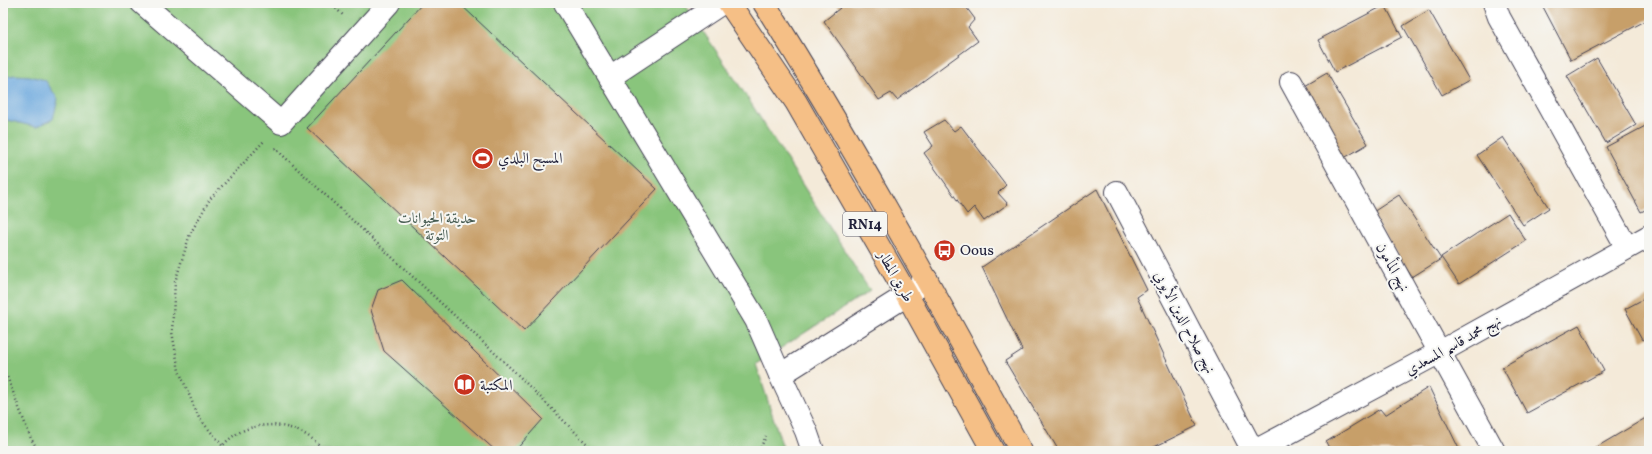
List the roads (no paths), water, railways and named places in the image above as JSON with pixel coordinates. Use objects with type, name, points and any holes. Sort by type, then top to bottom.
[{"type":"main road","name":"طريق المطار","points":[[730,3],[796,102],[907,295],[993,451]]},
{"type":"main road","name":"طريق المطار","points":[[764,3],[820,91],[927,280],[1021,451]]},
{"type":"street","points":[[142,3],[281,123],[389,3]]},
{"type":"street","points":[[565,3],[756,320],[806,431],[813,451]]},
{"type":"street","points":[[610,77],[722,3]]},
{"type":"street","points":[[1494,3],[1499,17],[1627,248]]},
{"type":"street","name":"نهج المأمون","points":[[1291,82],[1494,451]]},
{"type":"street","name":"نهج صلاح الدين الأيوبي","points":[[1117,192],[1254,451]]},
{"type":"street","name":"نهج محمد قاسم المسعدي","points":[[1254,451],[1440,352],[1649,236]]},
{"type":"street","points":[[780,375],[907,295],[927,280]]},
{"type":"water","points":[[15,75],[30,76],[45,80],[58,99],[53,119],[36,127],[3,119],[3,77]]},
{"type":"place","name":"المسبح البلدي","points":[[482,158]]},
{"type":"place","name":"Oous","points":[[945,250]]},
{"type":"place","name":"المكتبة","points":[[465,385]]},
{"type":"park label","name":"حديقة الحيوانات التوتة","points":[[437,226]]}]
